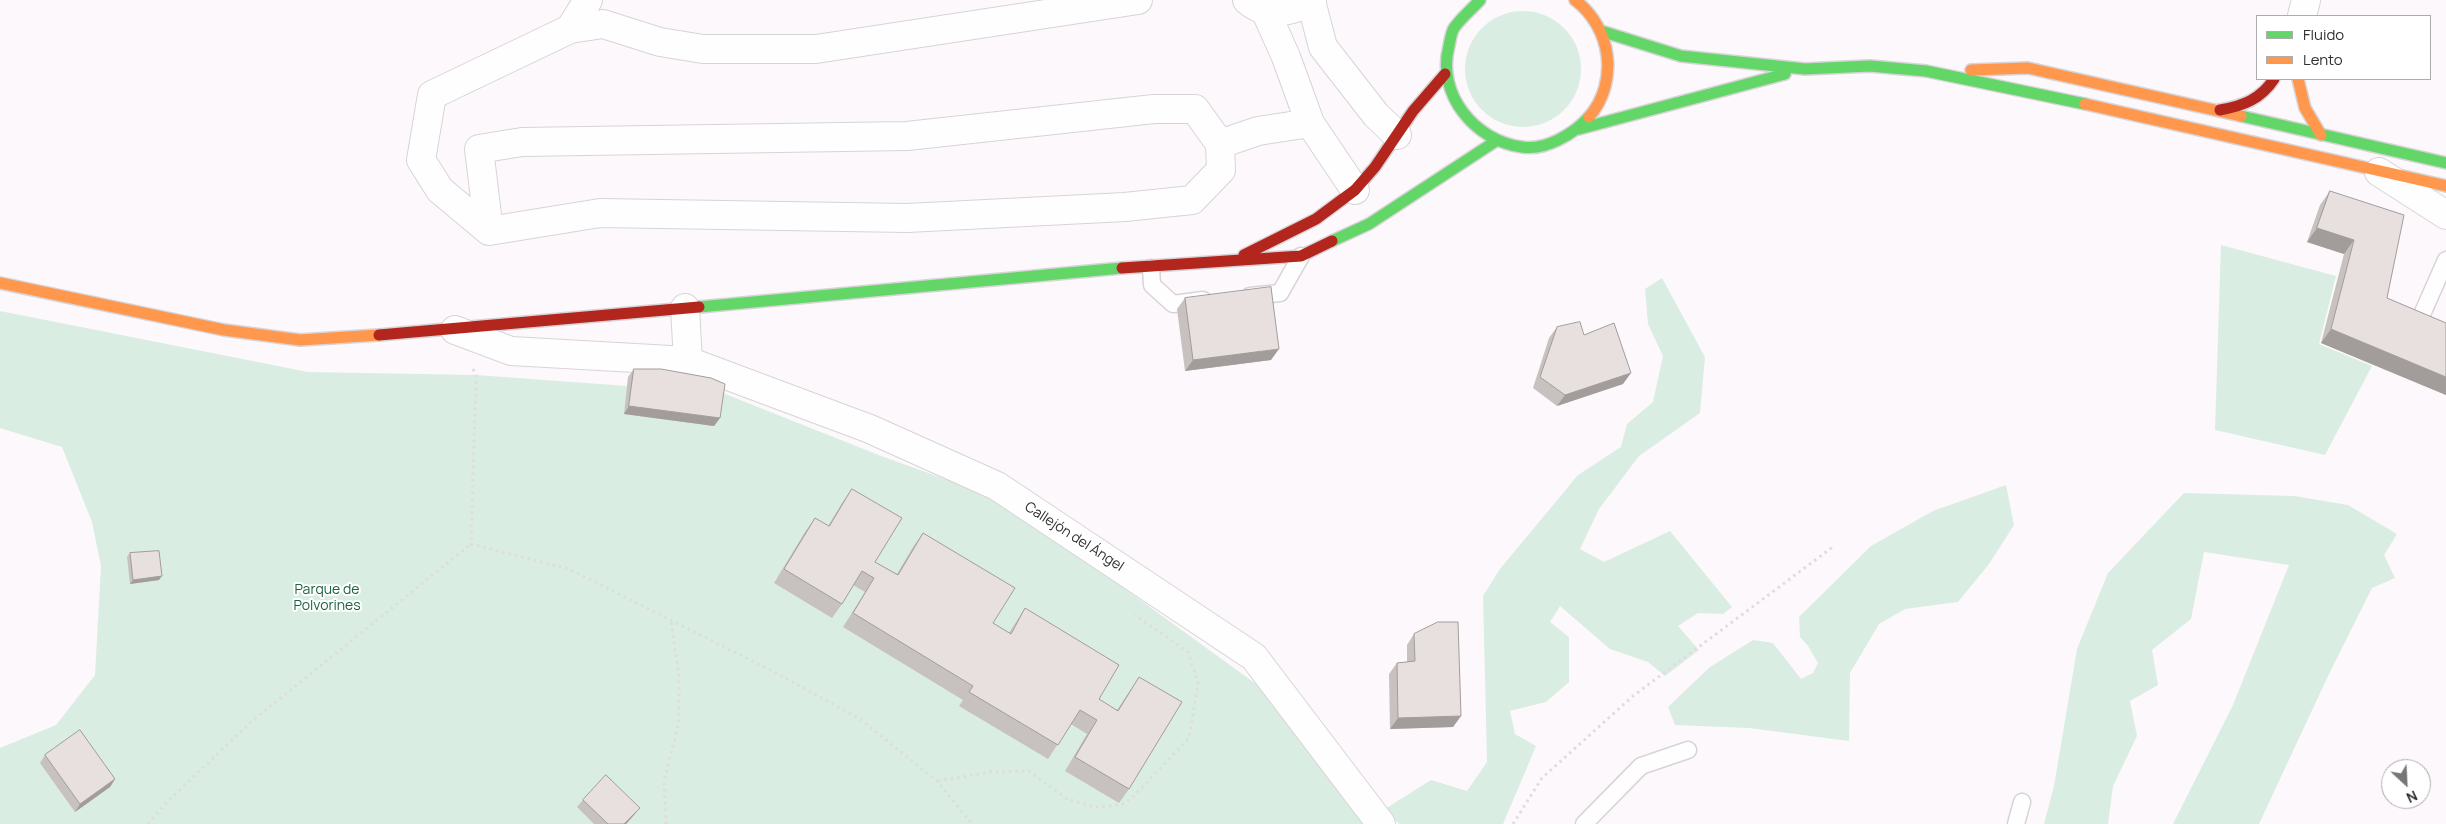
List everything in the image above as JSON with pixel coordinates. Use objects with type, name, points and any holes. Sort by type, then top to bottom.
[{"type":"main road","points":[[1480,0],[1468,8],[1454,28],[1447,50],[1445,74],[1451,95],[1461,114],[1477,130],[1496,141],[1517,147],[1539,146],[1560,140],[1578,129],[1593,113],[1603,94],[1608,73],[1607,51],[1595,14],[1575,0]]},
{"type":"main road","points":[[1601,31],[1681,56],[1805,69],[1870,66],[1926,71],[2058,98],[2446,186]]},
{"type":"main road","points":[[1926,71],[2028,68],[2446,163]]},
{"type":"main road","points":[[1578,129],[1805,69]]},
{"type":"main road","points":[[1236,259],[1316,219],[1355,190],[1376,167],[1414,112],[1445,74]]},
{"type":"main road","points":[[2217,110],[2236,108],[2252,101],[2262,94],[2273,80]]},
{"type":"main road","points":[[2298,80],[2300,97],[2308,117],[2321,135]]},
{"type":"main road","points":[[0,283],[224,330],[300,340],[455,330],[1085,271],[1151,268],[1236,259],[1301,256],[1369,224],[1496,141]]},
{"type":"street","points":[[570,28],[588,0]]},
{"type":"street","points":[[489,231],[479,149],[522,142],[907,136],[1154,109],[1195,109],[1220,144],[1222,170],[1192,200],[1125,207],[907,218],[600,213],[489,231],[440,190],[421,160],[432,95],[570,28],[603,24],[660,42],[703,48],[816,49],[1138,0]]},
{"type":"street","points":[[1256,5],[1281,12],[1297,9],[1311,0],[1323,47],[1376,115],[1397,135]]},
{"type":"street","points":[[2302,15],[2306,0]]},
{"type":"street","points":[[1256,5],[1286,57],[1310,123],[1355,190]]},
{"type":"street","points":[[1220,144],[1258,131],[1310,123]]},
{"type":"street","points":[[2379,172],[2446,216]]},
{"type":"street","points":[[685,308],[688,361]]},
{"type":"street","name":"Callejón del Ángel","points":[[455,330],[511,351],[688,361],[870,429],[997,486],[1117,564],[1254,657],[1381,824]]},
{"type":"lane","points":[[1233,297],[1280,294],[1301,256]]},
{"type":"lane","points":[[2416,328],[2446,260]]},
{"type":"lane","points":[[1151,268],[1152,285],[1173,304],[1215,299]]},
{"type":"lane","points":[[1584,824],[1641,766],[1688,750]]},
{"type":"lane","points":[[2016,824],[2022,802]]},
{"type":"path","points":[[148,824],[166,803],[251,722],[471,544],[476,376],[455,330]]},
{"type":"path","points":[[471,544],[569,569],[672,620],[860,719],[937,781],[972,824]]},
{"type":"path","points":[[1513,824],[1542,778],[1633,696],[1834,546]]},
{"type":"path","points":[[937,781],[990,772],[1029,771],[1067,799],[1096,808],[1121,805],[1132,798],[1190,738],[1198,682],[1188,652],[1132,613]]},
{"type":"path","points":[[666,824],[664,782],[679,722],[679,676],[672,620]]},
{"type":"green space","points":[[1523,11],[1545,16],[1564,28],[1576,47],[1581,69],[1576,91],[1564,110],[1545,122],[1523,127],[1501,122],[1482,110],[1470,91],[1465,69],[1470,47],[1482,28],[1501,16]]},
{"type":"green space","points":[[2221,245],[2336,276],[2319,344],[2372,366],[2325,455],[2215,430]]},
{"type":"green space","points":[[1662,278],[1705,357],[1700,413],[1639,456],[1599,509],[1580,549],[1604,562],[1670,531],[1732,607],[1723,614],[1698,613],[1678,626],[1699,650],[1665,676],[1648,662],[1610,649],[1560,606],[1550,622],[1569,637],[1569,682],[1546,702],[1510,711],[1515,734],[1536,746],[1503,824],[1399,824],[1385,809],[1431,780],[1467,791],[1487,762],[1483,596],[1500,569],[1578,475],[1621,447],[1627,424],[1653,402],[1663,356],[1648,324],[1645,289]]},
{"type":"green space","name":"Parque de Polvorines","points":[[0,311],[308,372],[476,375],[627,386],[705,386],[881,456],[1001,499],[1263,689],[1365,824],[0,824],[0,748],[56,725],[95,675],[101,566],[92,522],[62,447],[0,428]]},
{"type":"green space","points":[[2006,485],[2014,525],[1989,564],[1958,602],[1905,609],[1879,624],[1850,673],[1849,741],[1749,728],[1675,725],[1668,707],[1710,667],[1753,640],[1773,643],[1801,679],[1813,673],[1818,663],[1800,637],[1799,617],[1871,546],[1933,511]]},
{"type":"green space","points":[[2184,493],[2294,496],[2348,505],[2397,534],[2384,555],[2395,578],[2372,588],[2328,676],[2259,824],[2173,824],[2233,705],[2289,565],[2204,552],[2191,619],[2152,650],[2158,685],[2130,701],[2137,736],[2113,786],[2108,824],[2044,824],[2054,786],[2077,649],[2108,573]]},
{"type":"building","points":[[2330,191],[2404,215],[2387,298],[2446,323],[2446,377],[2331,329],[2354,240],[2317,228]]},
{"type":"building","points":[[1271,287],[1279,349],[1193,360],[1185,298]]},
{"type":"building","points":[[1580,322],[1584,335],[1614,323],[1631,373],[1565,395],[1540,377],[1557,327]]},
{"type":"building","points":[[634,369],[661,369],[711,378],[725,384],[720,418],[629,406]]},
{"type":"building","points":[[852,489],[902,518],[875,562],[898,575],[923,533],[1015,588],[993,623],[1011,634],[1025,608],[1119,665],[1099,699],[1118,711],[1139,677],[1182,702],[1129,789],[1075,757],[1097,720],[1080,710],[1058,745],[969,692],[973,686],[853,613],[874,578],[862,571],[842,604],[784,569],[815,518],[829,526]]},
{"type":"building","points":[[159,551],[162,576],[133,580],[130,553]]},
{"type":"building","points":[[1438,622],[1458,622],[1461,716],[1398,718],[1397,663],[1415,661],[1414,634]]},
{"type":"building","points":[[80,730],[115,779],[80,804],[45,755]]},
{"type":"building","points":[[606,775],[640,808],[624,824],[608,824],[583,800]]},
{"type":"traffic: fast","points":[[1480,0],[1454,28],[1450,39],[1446,64],[1448,81],[1454,97],[1463,112],[1475,125],[1505,143],[1531,148],[1559,140],[1589,117]]},
{"type":"traffic: fast","points":[[1601,31],[1681,56],[1805,69],[1870,66],[1926,71],[2085,104]]},
{"type":"traffic: fast","points":[[1579,129],[1785,74]]},
{"type":"traffic: fast","points":[[2241,116],[2446,163]]},
{"type":"traffic: fast","points":[[1332,241],[1369,224],[1496,141]]},
{"type":"traffic: fast","points":[[699,307],[1122,268]]},
{"type":"traffic: slow","points":[[1575,0],[1597,25],[1604,40],[1607,56],[1608,72],[1605,88],[1599,103],[1589,117]]},
{"type":"traffic: slow","points":[[1971,70],[2028,68],[2241,116]]},
{"type":"traffic: slow","points":[[2298,80],[2305,108],[2321,135]]},
{"type":"traffic: slow","points":[[2085,104],[2446,186]]},
{"type":"traffic: slow","points":[[0,283],[224,330],[300,340],[379,335]]},
{"type":"traffic: jam","points":[[1244,255],[1316,219],[1355,190],[1375,167],[1413,111],[1445,74]]},
{"type":"traffic: jam","points":[[2220,110],[2244,104],[2257,97],[2273,80]]},
{"type":"traffic: jam","points":[[1122,268],[1301,256],[1332,241]]},
{"type":"traffic: jam","points":[[379,335],[699,307]]}]
